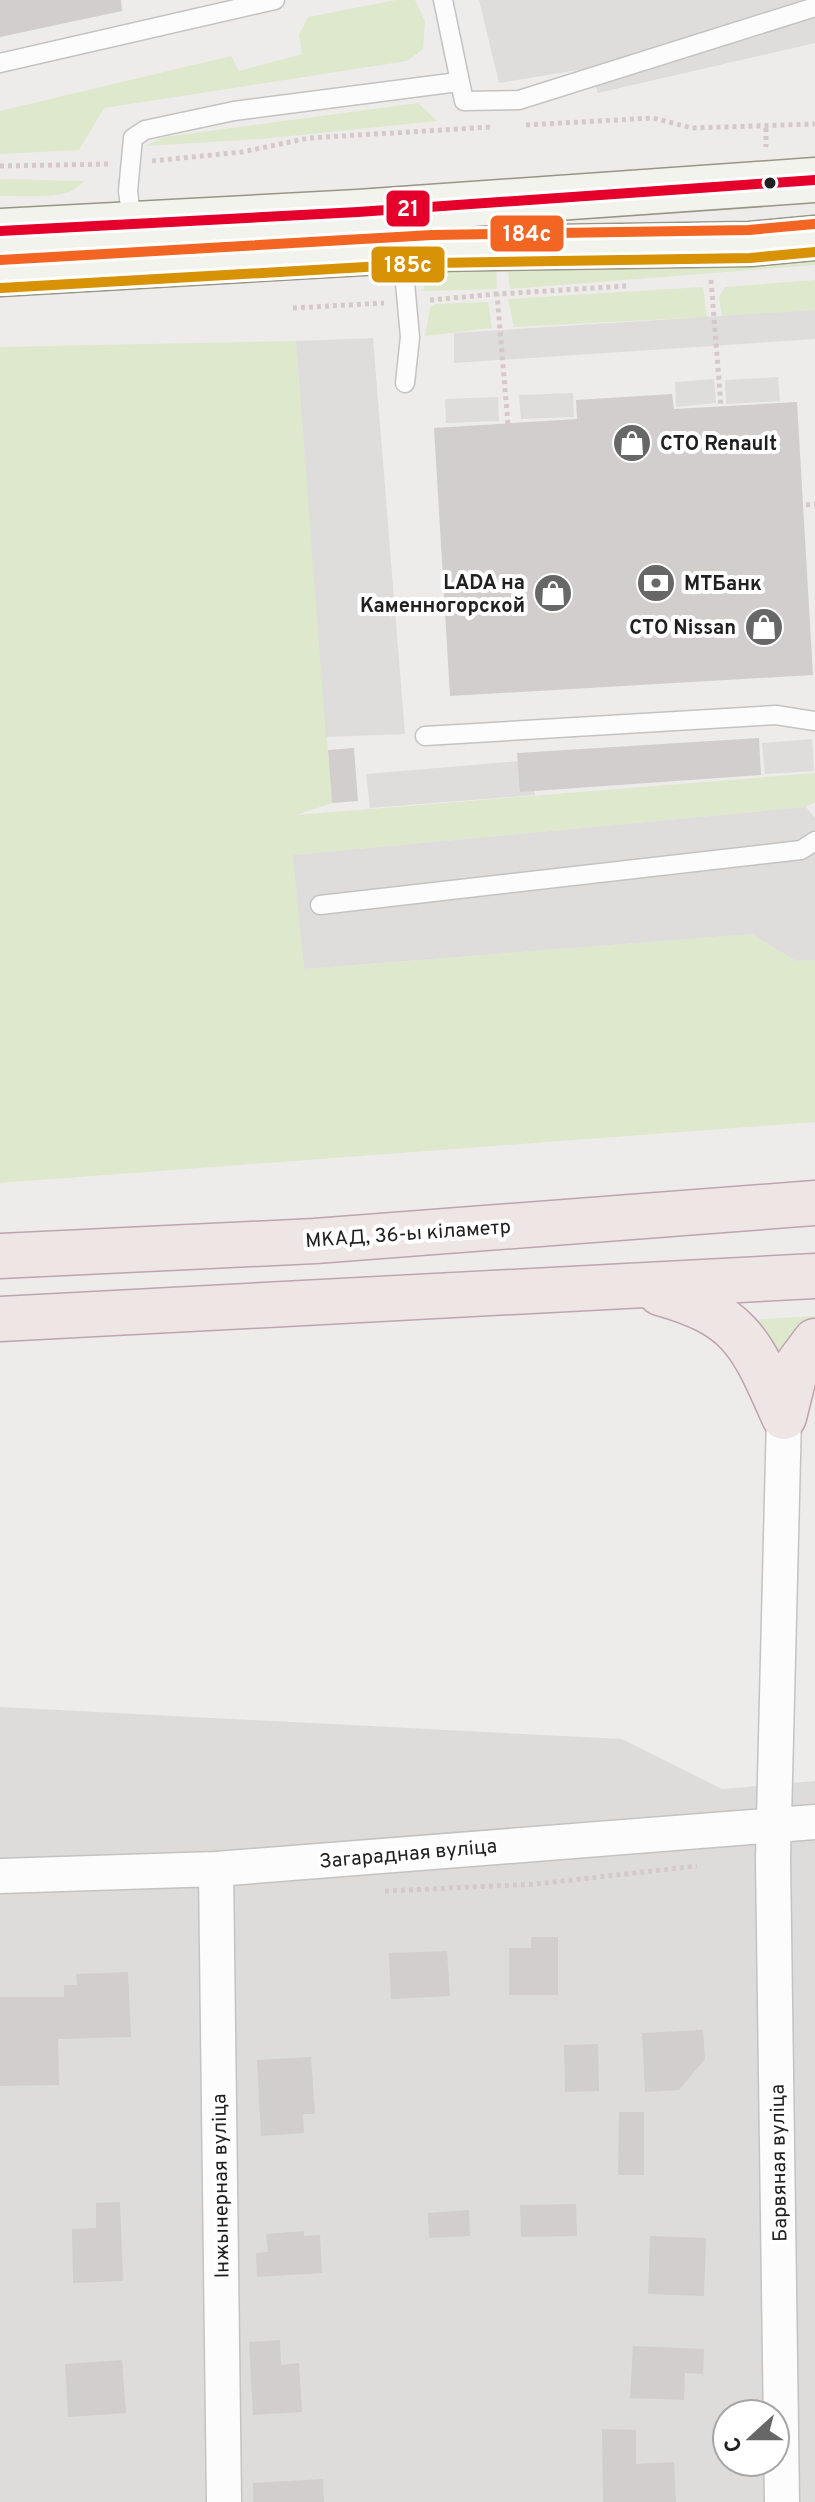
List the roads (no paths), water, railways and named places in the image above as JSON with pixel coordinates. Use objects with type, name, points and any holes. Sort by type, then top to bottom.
[{"type":"highway","name":"МКАД, 36-ы кіламетр","points":[[0,1256],[315,1241],[815,1203]]},
{"type":"highway","points":[[0,1319],[815,1276]]},
{"type":"highway","points":[[643,1287],[716,1312],[744,1338],[784,1417]]},
{"type":"highway","points":[[784,1417],[797,1365],[815,1341]]},
{"type":"main road","points":[[0,274],[132,245],[400,230],[815,180]]},
{"type":"main road","points":[[400,230],[574,244],[750,244],[815,238]]},
{"type":"main road","points":[[0,231],[132,245]]},
{"type":"street","name":"Барвяная вуліца","points":[[782,2502],[774,1824],[784,1417]]},
{"type":"street","name":"Загарадная вуліца","points":[[0,1876],[216,1869],[815,1822]]},
{"type":"street","name":"Інжынерная вуліца","points":[[216,1869],[224,2502]]},
{"type":"lane","points":[[0,63],[275,0]]},
{"type":"lane","points":[[443,0],[464,101],[519,100],[815,7]]},
{"type":"lane","points":[[132,245],[128,191],[133,138],[145,130],[234,111],[458,82]]},
{"type":"lane","points":[[400,230],[410,337],[405,383]]},
{"type":"lane","points":[[425,736],[776,715],[815,721]]},
{"type":"lane","points":[[320,905],[810,850]]},
{"type":"place","name":"СТО Renault","points":[[632,443]]},
{"type":"place","name":"МТБанк","points":[[656,583]]},
{"type":"place","name":"LADA на Каменногорской","points":[[553,593]]},
{"type":"place","name":"СТО Nissan","points":[[764,627]]}]
